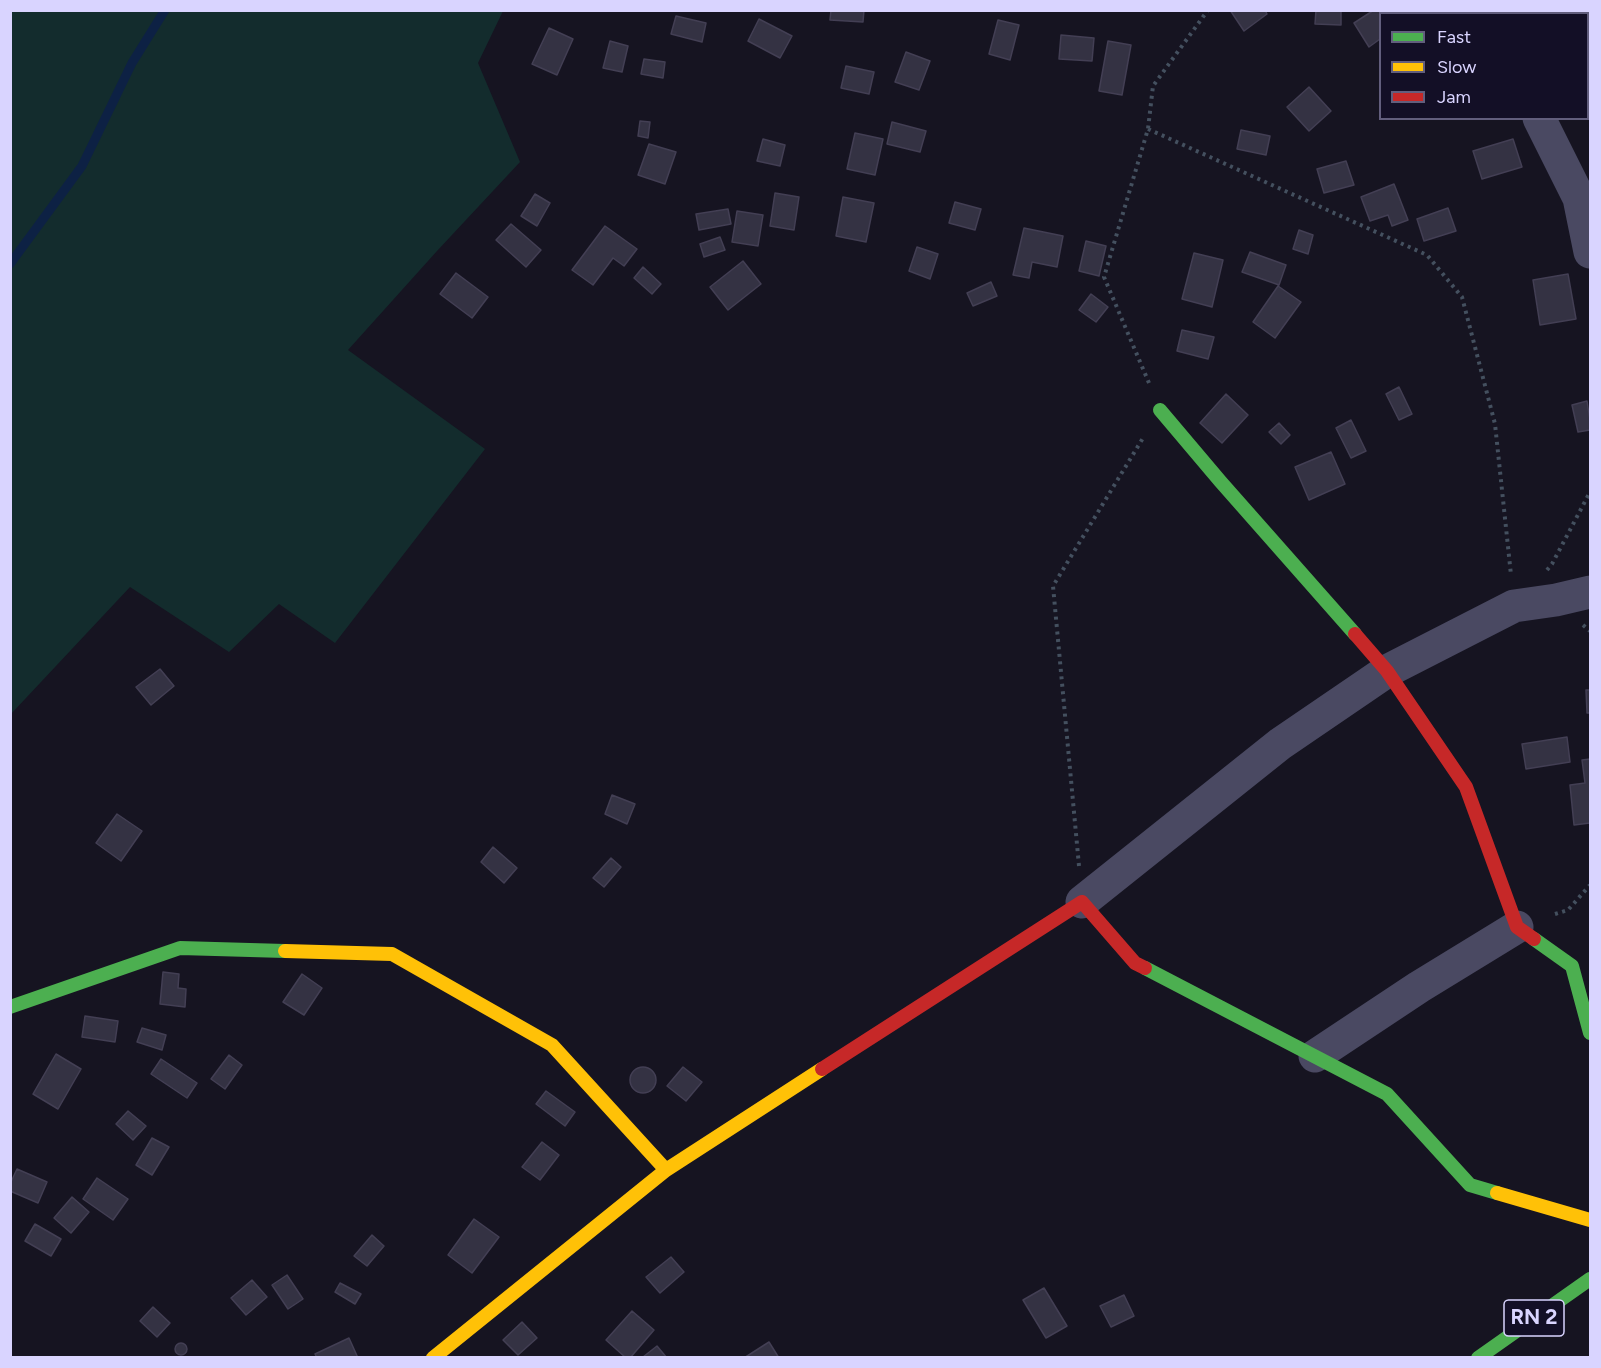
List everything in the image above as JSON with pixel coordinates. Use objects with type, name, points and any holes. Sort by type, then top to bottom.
[{"type":"street","points":[[1540,120],[1579,198],[1590,252]]},
{"type":"street","points":[[1160,410],[1387,671],[1466,787],[1517,927],[1572,966],[1590,1033]]},
{"type":"street","points":[[433,1358],[666,1170],[1082,902],[1280,744],[1387,671],[1514,606],[1590,592]]},
{"type":"street","points":[[1082,902],[1135,963],[1387,1094],[1470,1185],[1590,1220]]},
{"type":"street","points":[[1315,1056],[1419,987],[1517,927]]},
{"type":"street","points":[[10,1007],[180,948],[392,954],[552,1045],[666,1170]]},
{"type":"street","name":"RN 2","points":[[1478,1358],[1590,1279]]},
{"type":"path","points":[[1082,902],[1053,586],[1160,410],[1104,277],[1148,129],[1153,86],[1208,10]]},
{"type":"path","points":[[1148,129],[1427,255],[1462,297],[1494,424],[1514,606]]},
{"type":"path","points":[[1514,606],[1552,564],[1590,492]]},
{"type":"path","points":[[1517,927],[1568,910],[1590,885]]},
{"type":"green space","points":[[11,10],[503,11],[478,63],[520,162],[348,350],[485,449],[335,643],[279,604],[229,652],[130,587],[11,714]]},
{"type":"building","points":[[831,10],[864,10],[863,22],[830,20]]},
{"type":"building","points":[[1230,10],[1265,10],[1267,14],[1244,31]]},
{"type":"building","points":[[1316,10],[1341,10],[1341,25],[1315,24]]},
{"type":"building","points":[[1374,10],[1393,10],[1394,12],[1379,12],[1379,40],[1369,47],[1354,23]]},
{"type":"building","points":[[676,16],[706,23],[702,42],[671,34]]},
{"type":"building","points":[[759,19],[792,36],[780,58],[748,41]]},
{"type":"building","points":[[998,20],[1019,25],[1010,60],[989,54]]},
{"type":"building","points":[[549,28],[573,39],[557,75],[532,64]]},
{"type":"building","points":[[1061,35],[1094,38],[1092,61],[1059,59]]},
{"type":"building","points":[[610,41],[628,46],[622,72],[603,68]]},
{"type":"building","points":[[1108,41],[1131,45],[1122,95],[1099,91]]},
{"type":"building","points":[[906,52],[930,61],[919,90],[895,82]]},
{"type":"building","points":[[644,59],[665,62],[663,78],[641,74]]},
{"type":"building","points":[[846,66],[874,72],[869,94],[841,88]]},
{"type":"building","points":[[1309,87],[1331,111],[1309,131],[1287,107]]},
{"type":"building","points":[[640,121],[650,122],[648,138],[638,136]]},
{"type":"building","points":[[892,122],[926,131],[920,152],[887,144]]},
{"type":"building","points":[[1241,130],[1270,136],[1266,155],[1237,149]]},
{"type":"building","points":[[855,133],[883,139],[875,175],[847,169]]},
{"type":"building","points":[[763,139],[785,145],[780,166],[757,161]]},
{"type":"building","points":[[1513,139],[1522,167],[1482,179],[1473,151]]},
{"type":"building","points":[[649,144],[676,152],[665,184],[638,175]]},
{"type":"building","points":[[1346,161],[1354,185],[1324,193],[1317,169]]},
{"type":"building","points":[[1394,184],[1408,220],[1392,226],[1388,215],[1370,221],[1361,197]]},
{"type":"building","points":[[775,193],[799,197],[794,230],[770,226]]},
{"type":"building","points":[[535,194],[550,203],[537,226],[521,216]]},
{"type":"building","points":[[843,197],[874,203],[866,242],[836,236]]},
{"type":"building","points":[[955,202],[981,209],[975,230],[949,223]]},
{"type":"building","points":[[1448,208],[1456,231],[1424,241],[1417,219]]},
{"type":"building","points":[[728,209],[731,224],[699,230],[696,214]]},
{"type":"building","points":[[737,211],[763,215],[758,246],[732,242]]},
{"type":"building","points":[[511,224],[541,250],[526,267],[496,240]]},
{"type":"building","points":[[605,226],[637,249],[624,266],[613,258],[593,285],[572,270]]},
{"type":"building","points":[[1024,228],[1063,236],[1057,267],[1032,262],[1029,278],[1013,275]]},
{"type":"building","points":[[1299,230],[1313,235],[1308,254],[1293,249]]},
{"type":"building","points":[[720,237],[725,250],[704,257],[700,244]]},
{"type":"building","points":[[1086,241],[1106,246],[1099,276],[1079,271]]},
{"type":"building","points":[[917,247],[938,254],[930,279],[909,271]]},
{"type":"building","points":[[1250,252],[1286,265],[1279,285],[1242,272]]},
{"type":"building","points":[[1194,253],[1223,260],[1212,307],[1182,299]]},
{"type":"building","points":[[743,261],[761,284],[728,310],[710,287]]},
{"type":"building","points":[[643,267],[661,284],[652,294],[634,278]]},
{"type":"building","points":[[456,273],[488,297],[472,318],[440,294]]},
{"type":"building","points":[[1568,274],[1576,319],[1540,325],[1533,280]]},
{"type":"building","points":[[991,282],[997,296],[973,306],[967,293]]},
{"type":"building","points":[[1278,286],[1301,302],[1275,338],[1253,322]]},
{"type":"building","points":[[1091,294],[1108,307],[1096,322],[1079,310]]},
{"type":"building","points":[[1182,330],[1214,337],[1208,359],[1177,351]]},
{"type":"building","points":[[1399,387],[1412,414],[1399,420],[1386,394]]},
{"type":"building","points":[[1226,394],[1248,415],[1222,443],[1200,423]]},
{"type":"building","points":[[1587,401],[1590,430],[1578,432],[1572,405]]},
{"type":"building","points":[[1351,420],[1366,451],[1351,458],[1336,428]]},
{"type":"building","points":[[1279,423],[1290,435],[1281,444],[1269,432]]},
{"type":"building","points":[[1331,452],[1345,484],[1309,500],[1295,467]]},
{"type":"building","points":[[160,669],[174,686],[151,705],[136,687]]},
{"type":"building","points":[[1586,690],[1590,690],[1590,713],[1587,713]]},
{"type":"building","points":[[1567,737],[1570,762],[1526,769],[1522,744]]},
{"type":"building","points":[[1590,759],[1590,823],[1574,825],[1570,785],[1585,783],[1582,760]]},
{"type":"building","points":[[612,795],[635,804],[627,824],[605,814]]},
{"type":"building","points":[[117,814],[142,831],[121,861],[96,843]]},
{"type":"building","points":[[493,847],[517,868],[504,883],[481,862]]},
{"type":"building","points":[[611,858],[621,867],[604,887],[593,878]]},
{"type":"building","points":[[163,972],[179,974],[178,988],[186,989],[185,1007],[160,1004]]},
{"type":"building","points":[[302,974],[322,988],[304,1015],[283,1002]]},
{"type":"building","points":[[85,1016],[118,1021],[115,1042],[82,1037]]},
{"type":"building","points":[[142,1028],[166,1035],[162,1050],[137,1042]]},
{"type":"building","points":[[56,1054],[81,1069],[58,1109],[33,1094]]},
{"type":"building","points":[[229,1055],[242,1065],[225,1089],[211,1079]]},
{"type":"building","points":[[161,1059],[197,1083],[187,1098],[151,1074]]},
{"type":"building","points":[[643,1067],[652,1071],[656,1080],[652,1089],[643,1093],[634,1089],[630,1080],[634,1071]]},
{"type":"building","points":[[683,1067],[702,1082],[686,1101],[667,1086]]},
{"type":"building","points":[[546,1091],[575,1112],[565,1126],[536,1104]]},
{"type":"building","points":[[128,1111],[146,1126],[133,1140],[116,1124]]},
{"type":"building","points":[[152,1138],[169,1147],[152,1175],[136,1165]]},
{"type":"building","points":[[542,1142],[559,1155],[540,1180],[522,1167]]},
{"type":"building","points":[[17,1169],[47,1182],[38,1203],[10,1191],[10,1184]]},
{"type":"building","points":[[97,1178],[128,1199],[113,1220],[83,1199]]},
{"type":"building","points":[[72,1197],[89,1212],[71,1233],[54,1218]]},
{"type":"building","points":[[474,1219],[499,1237],[472,1273],[448,1255]]},
{"type":"building","points":[[35,1224],[61,1239],[51,1256],[25,1241]]},
{"type":"building","points":[[372,1235],[384,1246],[367,1266],[354,1256]]},
{"type":"building","points":[[671,1257],[684,1272],[660,1293],[646,1277]]},
{"type":"building","points":[[287,1275],[303,1299],[288,1309],[272,1285]]},
{"type":"building","points":[[252,1280],[267,1297],[246,1315],[231,1298]]},
{"type":"building","points":[[340,1283],[361,1294],[355,1304],[335,1292]]},
{"type":"building","points":[[1044,1288],[1067,1326],[1046,1338],[1023,1300]]},
{"type":"building","points":[[1124,1295],[1134,1316],[1111,1327],[1100,1306]]},
{"type":"building","points":[[153,1307],[170,1323],[157,1337],[140,1321]]},
{"type":"building","points":[[632,1311],[654,1330],[630,1358],[626,1358],[606,1340]]},
{"type":"building","points":[[522,1322],[537,1338],[518,1355],[503,1340]]},
{"type":"building","points":[[349,1338],[358,1358],[317,1358],[315,1354]]},
{"type":"building","points":[[769,1342],[779,1358],[744,1358]]},
{"type":"building","points":[[183,1343],[187,1349],[183,1355],[179,1355],[175,1347]]},
{"type":"building","points":[[657,1346],[667,1358],[643,1358],[643,1357]]},
{"type":"waterway","points":[[10,264],[82,166],[132,63],[165,10]]},
{"type":"traffic: fast","points":[[1160,410],[1355,634]]},
{"type":"traffic: fast","points":[[1534,939],[1572,966],[1590,1033]]},
{"type":"traffic: fast","points":[[10,1007],[180,948],[285,951]]},
{"type":"traffic: fast","points":[[1145,968],[1387,1094],[1470,1185],[1497,1193]]},
{"type":"traffic: fast","points":[[1478,1358],[1590,1279]]},
{"type":"traffic: slow","points":[[285,951],[392,954],[552,1045],[666,1170]]},
{"type":"traffic: slow","points":[[433,1358],[666,1170],[822,1069]]},
{"type":"traffic: slow","points":[[1497,1193],[1590,1220]]},
{"type":"traffic: jam","points":[[1355,634],[1387,671],[1466,787],[1517,927],[1534,939]]},
{"type":"traffic: jam","points":[[822,1069],[1082,902],[1135,963],[1145,968]]}]
